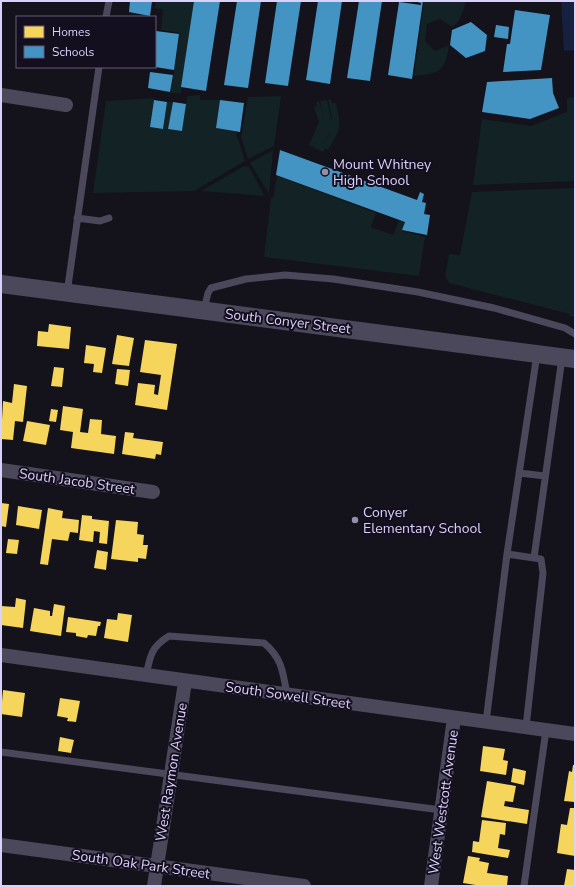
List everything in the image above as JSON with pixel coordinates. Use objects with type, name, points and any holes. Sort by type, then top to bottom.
[{"type":"street","points":[[1,95],[66,105]]},
{"type":"street","name":"South Conyer Street","points":[[1,284],[569,358]]},
{"type":"street","name":"South Jacob Street","points":[[1,470],[153,492]]},
{"type":"street","name":"South Sowell Street","points":[[1,655],[185,682],[575,734]]},
{"type":"street","name":"West Raymon Avenue","points":[[154,886],[185,682]]},
{"type":"street","name":"West Westcott Avenue","points":[[431,886],[454,718]]},
{"type":"street","name":"South Oak Park Street","points":[[1,845],[304,886]]},
{"type":"lane","points":[[106,16],[108,1]]},
{"type":"lane","points":[[66,293],[99,68]]},
{"type":"lane","points":[[77,218],[100,221],[109,218]]},
{"type":"lane","points":[[203,310],[208,292],[211,288],[246,279],[285,275],[333,279],[418,292],[494,308],[565,328],[575,334]]},
{"type":"lane","points":[[486,722],[506,554],[537,354]]},
{"type":"lane","points":[[534,558],[545,476],[569,358]]},
{"type":"lane","points":[[519,473],[545,476]]},
{"type":"lane","points":[[506,554],[541,559],[543,573],[526,727]]},
{"type":"lane","points":[[146,676],[148,663],[156,644],[169,636],[264,643],[275,652],[283,672],[287,695]]},
{"type":"lane","points":[[524,886],[546,730]]},
{"type":"lane","points":[[1,752],[441,810]]},
{"type":"shaded area","points":[[156,1],[194,1],[181,93],[171,93],[180,33],[161,30],[163,10],[155,8]]},
{"type":"shaded area","points":[[424,1],[466,1],[460,19],[452,27],[440,19],[427,24],[425,41],[435,51],[449,45],[446,61],[440,70],[430,74],[414,76]]},
{"type":"shaded area","points":[[200,95],[200,100],[220,100],[216,128],[236,132],[245,161],[194,191],[93,193],[106,101],[154,98],[150,127],[163,129],[167,102],[173,102],[169,129],[182,131],[187,96]]},
{"type":"shaded area","points":[[281,96],[274,146],[248,159],[241,137],[248,97]]},
{"type":"shaded area","points":[[575,97],[575,181],[473,185],[482,119],[531,126],[567,112],[567,98]]},
{"type":"shaded area","points":[[331,99],[332,103],[336,103],[339,118],[338,132],[328,150],[325,148],[323,152],[309,145],[319,122],[314,107],[317,106],[316,102],[319,101],[324,117],[320,101],[327,100],[332,121],[328,100]]},
{"type":"shaded area","points":[[273,150],[269,194],[250,163]]},
{"type":"shaded area","points":[[244,166],[249,167],[265,196],[201,191]]},
{"type":"shaded area","points":[[277,176],[376,213],[371,227],[393,235],[399,221],[404,222],[402,231],[425,237],[419,276],[264,257],[271,198],[273,198]]},
{"type":"shaded area","points":[[575,188],[575,317],[569,316],[570,314],[449,283],[445,276],[449,254],[460,255],[472,192]]},
{"type":"water","points":[[561,1],[575,1],[575,50],[564,51]]},
{"type":"building: Homes","points":[[49,324],[71,327],[69,349],[37,346],[38,331],[48,332]]},
{"type":"building: Homes","points":[[117,335],[134,338],[129,366],[112,364]]},
{"type":"building: Homes","points":[[145,340],[177,344],[167,410],[135,405],[138,383],[155,385],[154,394],[158,395],[161,375],[140,372]]},
{"type":"building: Homes","points":[[86,345],[106,348],[102,373],[93,372],[94,364],[84,363]]},
{"type":"building: Homes","points":[[54,367],[64,368],[62,387],[51,386]]},
{"type":"building: Homes","points":[[117,369],[130,370],[128,386],[115,384]]},
{"type":"building: Homes","points":[[14,384],[27,386],[23,422],[15,421],[13,440],[1,439],[3,401],[12,403]]},
{"type":"building: Homes","points":[[63,406],[83,409],[80,432],[88,433],[90,419],[102,420],[101,434],[116,436],[114,454],[71,448],[73,432],[60,430]]},
{"type":"building: Homes","points":[[51,409],[58,410],[56,422],[49,421]]},
{"type":"building: Homes","points":[[27,421],[50,425],[46,445],[23,441]]},
{"type":"building: Homes","points":[[125,432],[134,433],[133,438],[163,442],[161,455],[156,454],[155,459],[122,454]]},
{"type":"building: Homes","points":[[1,503],[9,504],[6,527],[1,526]]},
{"type":"building: Homes","points":[[18,506],[42,510],[39,529],[16,525]]},
{"type":"building: Homes","points":[[48,508],[63,511],[62,518],[79,520],[78,533],[70,532],[68,541],[52,539],[48,565],[40,564]]},
{"type":"building: Homes","points":[[82,515],[92,516],[92,519],[109,521],[107,544],[99,543],[100,532],[94,531],[93,542],[79,540]]},
{"type":"building: Homes","points":[[116,520],[138,522],[137,534],[144,535],[143,545],[148,545],[146,559],[138,558],[138,562],[111,559]]},
{"type":"building: Homes","points":[[8,539],[19,540],[17,554],[6,553]]},
{"type":"building: Homes","points":[[97,550],[108,552],[106,570],[94,568]]},
{"type":"building: Homes","points":[[16,598],[26,600],[23,628],[1,625],[1,606],[15,607]]},
{"type":"building: Homes","points":[[54,604],[65,606],[61,636],[30,631],[34,608],[50,611],[50,616],[52,616]]},
{"type":"building: Homes","points":[[118,613],[132,615],[128,642],[104,638],[107,619],[117,620]]},
{"type":"building: Homes","points":[[68,617],[101,622],[100,626],[98,626],[96,636],[88,635],[87,638],[76,636],[76,633],[66,632]]},
{"type":"building: Homes","points":[[3,690],[25,693],[22,717],[1,714]]},
{"type":"building: Homes","points":[[60,698],[80,701],[76,722],[67,721],[68,718],[57,716]]},
{"type":"building: Homes","points":[[60,737],[74,740],[71,753],[58,751]]},
{"type":"building: Homes","points":[[483,746],[505,749],[503,760],[508,761],[506,775],[480,771]]},
{"type":"building: Homes","points":[[573,765],[575,765],[575,802],[564,801],[569,771],[572,772]]},
{"type":"building: Homes","points":[[513,768],[526,771],[524,785],[511,782]]},
{"type":"building: Homes","points":[[487,781],[516,786],[513,802],[505,801],[504,806],[529,810],[527,824],[481,817]]},
{"type":"building: Homes","points":[[570,808],[575,808],[575,856],[557,853],[561,824],[567,825]]},
{"type":"building: Homes","points":[[482,820],[506,823],[505,835],[500,834],[498,848],[510,850],[508,858],[472,852],[473,841],[479,842]]},
{"type":"building: Homes","points":[[468,856],[480,858],[479,861],[489,863],[487,873],[508,876],[507,886],[482,886],[463,883]]},
{"type":"building: Homes","points":[[567,869],[575,870],[575,886],[564,886]]},
{"type":"building: Schools","points":[[130,1],[152,1],[150,16],[129,12]]},
{"type":"building: Schools","points":[[194,1],[220,1],[206,91],[181,87]]},
{"type":"building: Schools","points":[[237,1],[261,1],[248,88],[224,85]]},
{"type":"building: Schools","points":[[277,1],[301,1],[288,86],[265,83]]},
{"type":"building: Schools","points":[[318,1],[342,1],[330,84],[306,80]]},
{"type":"building: Schools","points":[[359,1],[382,1],[370,81],[347,78]]},
{"type":"building: Schools","points":[[414,1],[423,1],[412,79],[388,75],[399,2],[421,5],[421,3]]},
{"type":"building: Schools","points":[[515,10],[550,15],[541,70],[503,72],[507,44],[510,44]]},
{"type":"building: Schools","points":[[471,22],[487,35],[485,51],[466,58],[450,45],[452,30]]},
{"type":"building: Schools","points":[[496,25],[509,27],[508,39],[494,37]]},
{"type":"building: Schools","points":[[156,31],[179,34],[174,70],[156,67]]},
{"type":"building: Schools","points":[[150,72],[173,75],[170,92],[148,88]]},
{"type":"building: Schools","points":[[552,78],[553,93],[559,108],[530,119],[482,112],[487,82]]},
{"type":"building: Schools","points":[[154,100],[167,102],[163,129],[150,127]]},
{"type":"building: Schools","points":[[220,100],[244,103],[240,132],[216,128]]},
{"type":"building: Schools","points":[[173,102],[186,104],[182,131],[168,129]]},
{"type":"building: Schools","points":[[280,150],[417,200],[420,192],[424,194],[422,202],[426,203],[424,214],[430,215],[427,235],[402,230],[405,222],[276,175]]},
{"type":"place","name":"Mount Whitney High School","points":[[325,172]]},
{"type":"place","name":"Conyer Elementary School","points":[[355,520]]}]
